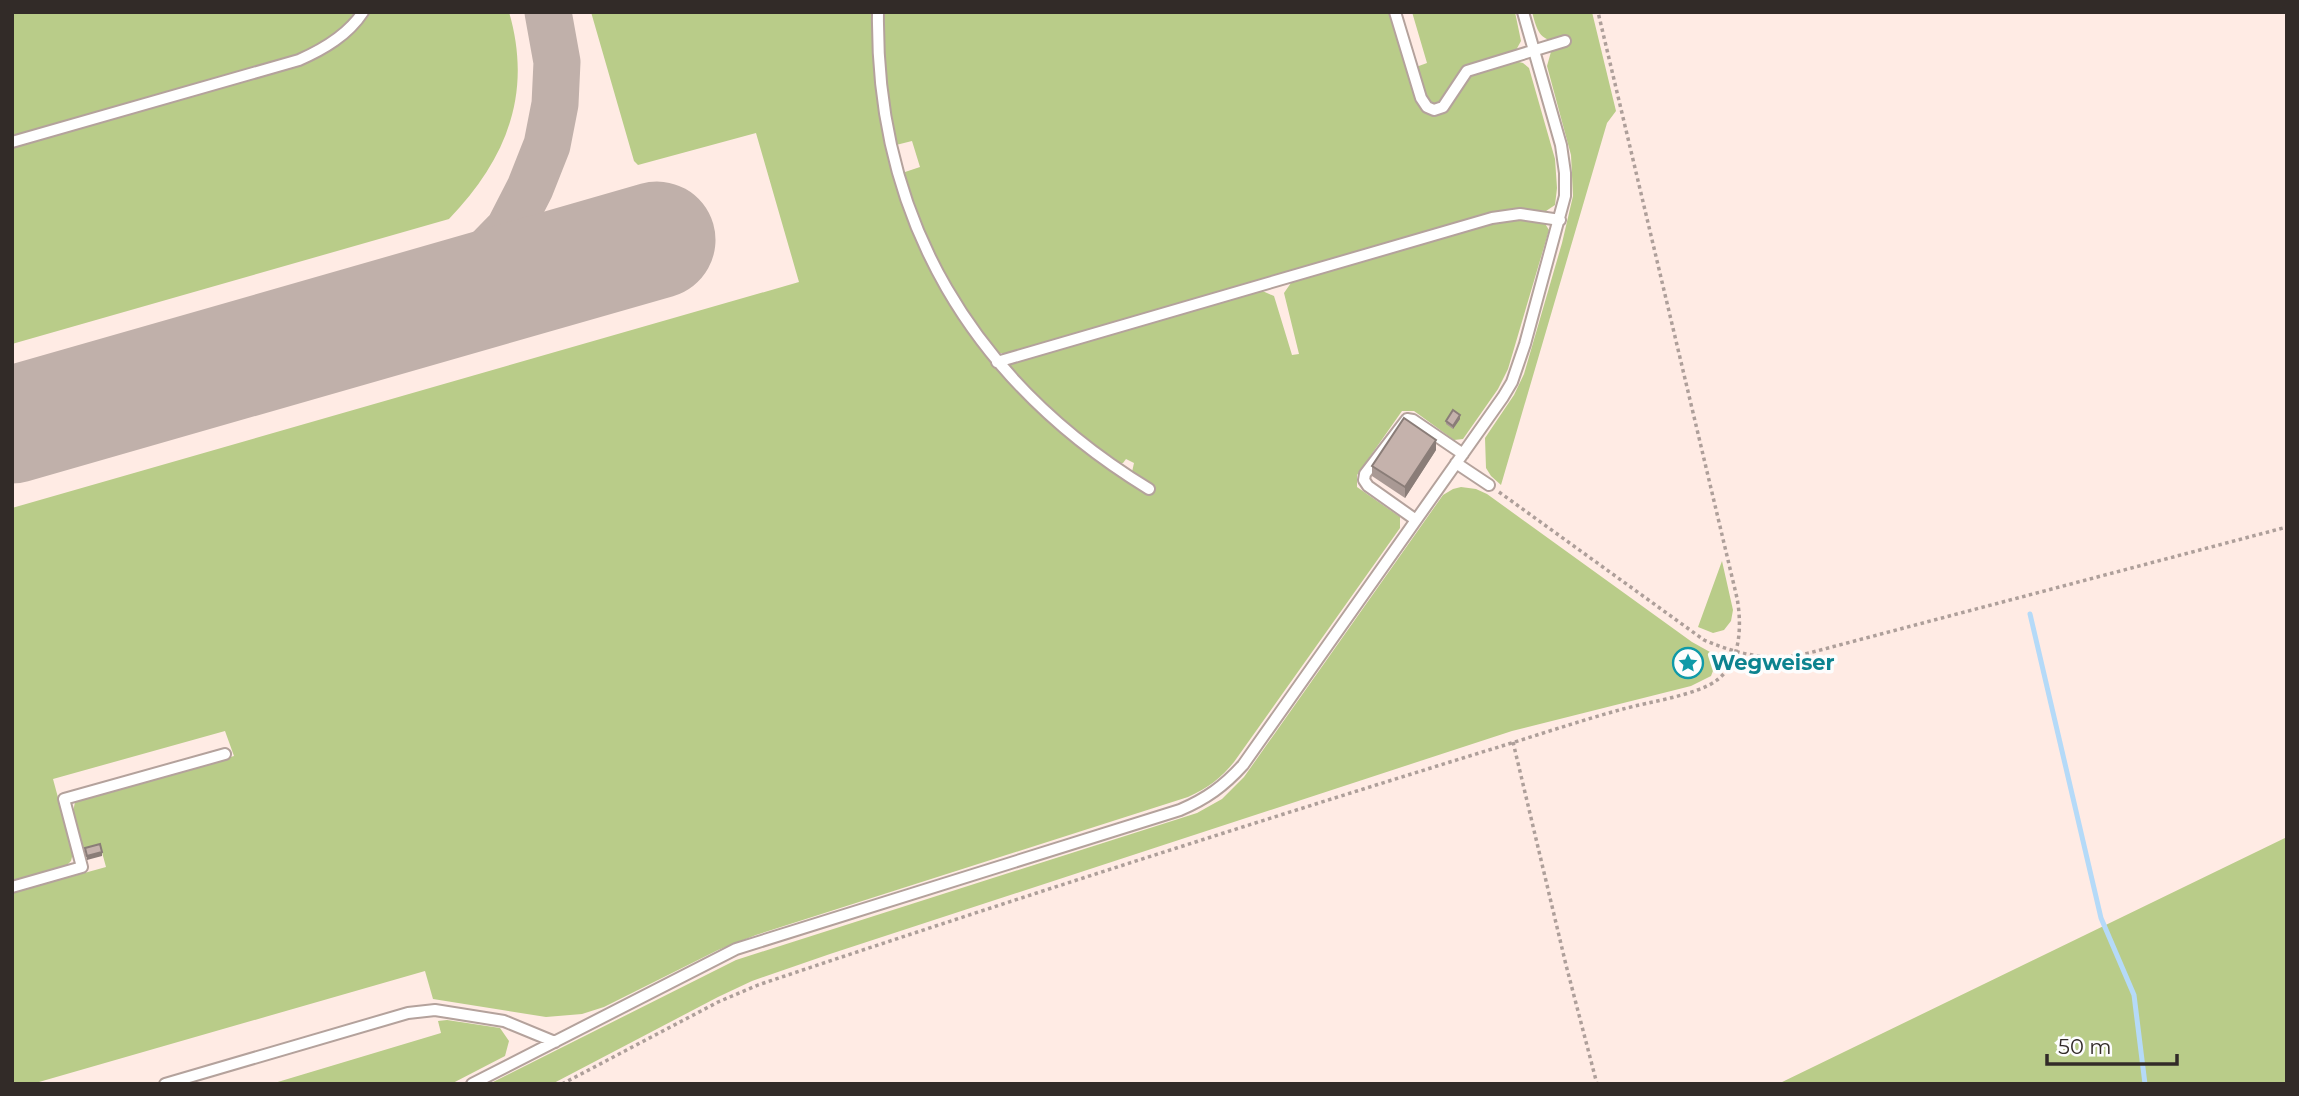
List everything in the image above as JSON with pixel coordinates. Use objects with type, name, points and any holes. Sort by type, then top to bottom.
[{"type":"lane","points":[[12,142],[299,60],[342,35],[363,12]]},
{"type":"lane","points":[[878,12],[879,67],[892,149],[906,198],[942,278],[975,332],[1031,400],[1106,463],[1149,489]]},
{"type":"lane","points":[[1395,12],[1421,98],[1429,108],[1443,107],[1467,71],[1565,41]]},
{"type":"lane","points":[[472,1084],[736,949],[1167,814],[1205,800],[1226,784],[1244,765],[1503,397],[1515,373],[1565,196],[1564,164],[1523,12]]},
{"type":"lane","points":[[997,362],[1492,218],[1520,214],[1560,220]]},
{"type":"lane","points":[[1416,520],[1366,484],[1364,476],[1402,422],[1409,418],[1489,485]]},
{"type":"lane","points":[[12,887],[82,867],[64,799],[225,754]]},
{"type":"lane","points":[[165,1084],[408,1013],[435,1010],[504,1021],[555,1042]]},
{"type":"path","points":[[562,1084],[718,1002],[758,985],[1238,827],[1708,685],[1725,672],[1735,653],[1739,619],[1735,591],[1598,12]]},
{"type":"path","points":[[1489,485],[1698,637],[1735,653],[1767,657],[1792,657],[2287,527]]},
{"type":"path","points":[[1513,742],[1562,951],[1597,1084]]},
{"type":"green space","points":[[12,12],[356,12],[338,33],[299,55],[12,137]]},
{"type":"green space","points":[[369,12],[509,12],[516,42],[518,71],[516,98],[509,124],[486,173],[449,219],[12,344],[12,147],[302,65],[339,43]]},
{"type":"green space","points":[[591,12],[875,12],[876,58],[915,230],[997,367],[1015,388],[1082,448],[1148,493],[1132,472],[1134,463],[1126,459],[1123,463],[1116,463],[1069,429],[1006,365],[1258,289],[1274,296],[1292,355],[1299,354],[1284,293],[1293,280],[1482,225],[1520,218],[1544,222],[1549,230],[1508,369],[1498,389],[1463,439],[1454,440],[1414,411],[1402,411],[1357,475],[1357,487],[1400,517],[1400,528],[1234,762],[1214,782],[1195,794],[756,935],[718,950],[604,1007],[582,1014],[546,1017],[433,999],[425,971],[32,1084],[12,1084],[12,893],[106,867],[100,845],[83,849],[73,812],[75,802],[234,756],[225,731],[53,779],[73,853],[71,861],[65,867],[12,881],[12,508],[799,282],[756,133],[638,165],[634,161]]},
{"type":"green space","points":[[882,12],[1391,12],[1429,112],[1471,74],[1515,61],[1529,68],[1555,159],[1555,205],[1546,211],[1523,210],[1006,353],[997,353],[948,283],[921,226],[902,173],[920,167],[912,141],[896,145],[887,101]]},
{"type":"green space","points":[[1412,12],[1515,12],[1521,41],[1515,52],[1463,69],[1442,103],[1432,105],[1426,101],[1416,67],[1427,63]]},
{"type":"green space","points":[[1532,12],[1592,12],[1616,111],[1607,123],[1501,485],[1486,468],[1485,438],[1514,395],[1524,374],[1573,196],[1571,155],[1547,66],[1554,41],[1541,35]]},
{"type":"green space","points":[[1461,487],[1487,494],[1692,642],[1710,652],[1716,663],[1711,676],[1691,686],[1512,731],[752,981],[552,1084],[489,1084],[736,960],[1197,813],[1222,799],[1244,777],[1443,495]]},
{"type":"green space","points":[[1722,561],[1733,610],[1731,621],[1724,630],[1713,633],[1698,627]]},
{"type":"green space","points":[[2287,837],[2287,1084],[1778,1084]]},
{"type":"green space","points":[[438,1021],[500,1028],[509,1041],[505,1056],[451,1084],[271,1084],[441,1033]]},
{"type":"building","points":[[1453,410],[1460,415],[1453,426],[1446,421]]},
{"type":"building","points":[[1404,418],[1436,440],[1405,487],[1372,466]]},
{"type":"building","points":[[100,844],[102,852],[87,856],[85,848]]},
{"type":"waterway","points":[[2030,614],[2101,918],[2134,995],[2145,1084]]},
{"type":"taxiway","points":[[406,312],[465,274],[509,229],[530,188],[547,145],[555,104],[557,62],[548,12]]},
{"type":"runway","points":[[12,425],[657,240]]},
{"type":"place","name":"Wegweiser","points":[[1688,663]]}]
